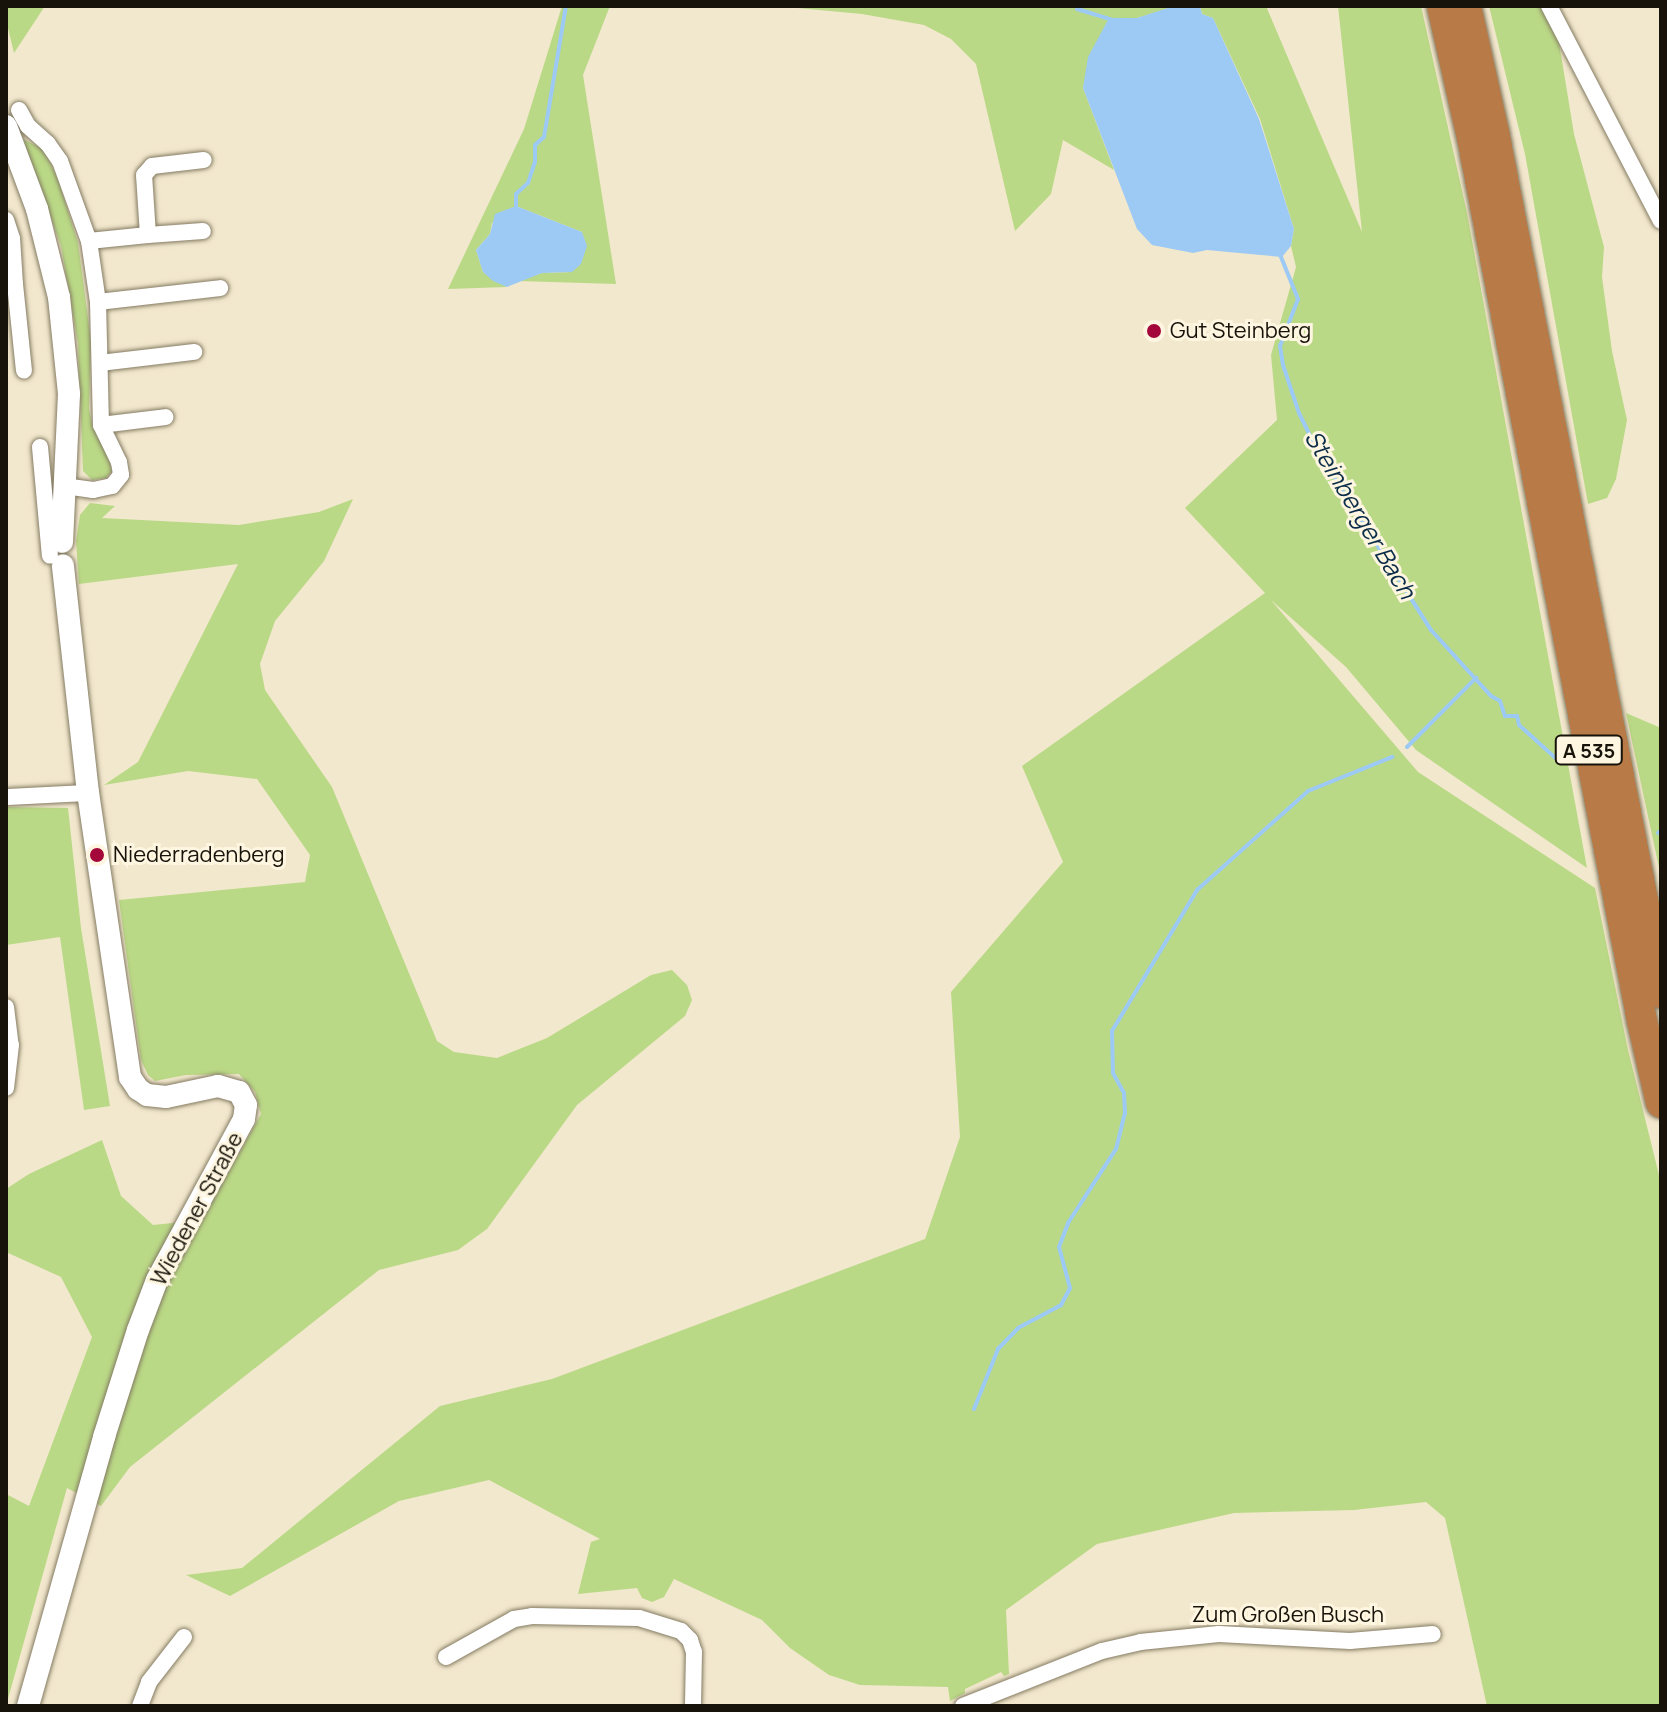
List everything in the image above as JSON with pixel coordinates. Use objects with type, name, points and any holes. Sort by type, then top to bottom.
[{"type":"highway","name":"A 535","points":[[1442,6],[1661,993]]},
{"type":"highway","name":"A 535","points":[[1466,6],[1642,1021],[1661,1103]]},
{"type":"main road","name":"Wiedener Straße","points":[[12,118],[59,297],[69,394],[55,550],[130,1077],[138,1089],[147,1095],[166,1097],[218,1086],[239,1092],[246,1105],[244,1119],[200,1194],[157,1280],[138,1330],[104,1437],[28,1706]]},
{"type":"street","points":[[1549,6],[1661,221]]},
{"type":"street","name":"Wiedener Straße","points":[[12,118],[28,126],[48,144],[60,161],[89,241],[98,302],[101,425],[119,462],[121,475],[112,486],[93,490],[63,486]]},
{"type":"street","points":[[148,235],[144,175],[152,166],[204,160]]},
{"type":"street","points":[[6,220],[12,238],[11,286],[24,371]]},
{"type":"street","points":[[89,241],[203,231]]},
{"type":"street","points":[[98,302],[220,288]]},
{"type":"street","points":[[100,363],[194,352]]},
{"type":"street","points":[[101,425],[166,417]]},
{"type":"street","points":[[40,447],[55,550]]},
{"type":"street","points":[[6,797],[88,793]]},
{"type":"street","points":[[6,1007],[11,1045],[6,1088]]},
{"type":"street","points":[[446,1657],[514,1619],[639,1618],[681,1631],[690,1640],[694,1652],[693,1706]]},
{"type":"street","name":"Zum Großen Busch","points":[[963,1706],[1076,1661],[1140,1642],[1219,1634],[1338,1641],[1433,1634]]},
{"type":"street","points":[[140,1706],[149,1682],[184,1637]]},
{"type":"green space","points":[[6,6],[45,6],[14,53],[6,20]]},
{"type":"green space","points":[[562,6],[610,6],[583,75],[616,284],[518,281],[542,273],[572,272],[582,232],[516,206],[492,223],[490,234],[476,250],[483,272],[507,287],[448,289],[524,129]]},
{"type":"green space","points":[[776,6],[1174,7],[1137,18],[1109,18],[1083,88],[1114,170],[1063,140],[1051,194],[1015,231],[976,64],[951,39],[924,25],[862,14]]},
{"type":"green space","points":[[1200,6],[1266,6],[1362,232],[1338,6],[1421,6],[1467,213],[1587,868],[1416,750],[1346,667],[1271,600],[1418,772],[1595,888],[1628,1050],[1661,1183],[1661,1706],[1487,1706],[1445,1518],[1426,1502],[1354,1510],[1234,1513],[1097,1544],[1006,1610],[1009,1674],[1004,1676],[1001,1672],[965,1689],[965,1693],[950,1701],[948,1687],[860,1685],[829,1675],[790,1648],[762,1620],[674,1579],[664,1597],[652,1602],[642,1598],[637,1588],[578,1594],[591,1542],[600,1539],[489,1480],[399,1501],[230,1596],[186,1575],[242,1568],[440,1406],[552,1379],[925,1239],[960,1137],[951,992],[1063,862],[1022,766],[1265,593],[1185,508],[1277,420],[1271,355],[1296,267],[1291,246],[1294,229],[1260,119],[1213,18],[1202,14]]},
{"type":"green space","points":[[1489,6],[1553,6],[1574,134],[1604,247],[1602,277],[1612,351],[1627,420],[1616,479],[1607,498],[1588,504],[1525,154]]},
{"type":"green space","points":[[23,139],[43,149],[58,179],[78,243],[91,341],[89,409],[93,428],[109,458],[112,471],[106,478],[92,480],[83,471],[78,343],[61,246]]},
{"type":"green space","points":[[353,499],[324,561],[275,621],[260,664],[265,690],[332,787],[437,1041],[454,1052],[497,1058],[547,1038],[651,975],[672,970],[687,985],[692,1000],[685,1016],[577,1105],[487,1229],[458,1250],[379,1270],[130,1467],[101,1506],[67,1488],[6,1706],[6,1494],[29,1506],[92,1337],[61,1277],[6,1252],[6,1189],[29,1174],[102,1140],[121,1196],[153,1225],[202,1220],[261,1114],[255,1092],[239,1074],[186,1075],[155,1081],[148,1075],[141,1060],[119,900],[305,882],[310,855],[257,779],[188,771],[104,785],[138,762],[238,564],[79,584],[76,541],[80,515],[90,503],[115,506],[102,518],[239,525],[319,512]]},
{"type":"green space","points":[[1626,713],[1661,728],[1661,877]]},
{"type":"green space","points":[[6,807],[68,808],[81,928],[110,1106],[84,1110],[60,937],[6,945]]},
{"type":"water","points":[[1174,6],[1200,6],[1202,14],[1213,18],[1259,119],[1294,229],[1291,246],[1282,257],[1207,250],[1193,253],[1152,245],[1137,229],[1083,88],[1088,57],[1109,18],[1137,18]]},
{"type":"water","points":[[516,206],[582,232],[587,246],[581,264],[572,272],[542,273],[507,287],[493,281],[483,272],[476,250],[490,234],[495,214]]},
{"type":"waterway","points":[[516,206],[516,194],[528,183],[535,162],[535,145],[544,137],[566,6]]},
{"type":"waterway","name":"Steinberger Bach","points":[[1077,9],[1113,20]]},
{"type":"waterway","name":"Steinberger Bach","points":[[1279,252],[1298,299],[1280,346],[1283,365],[1299,413],[1318,452],[1431,630],[1491,696],[1500,701],[1505,716],[1517,716],[1519,725],[1560,762]]},
{"type":"waterway","points":[[1407,747],[1476,678]]},
{"type":"waterway","points":[[974,1409],[998,1349],[1018,1328],[1061,1305],[1070,1288],[1059,1247],[1068,1223],[1116,1149],[1125,1113],[1124,1093],[1113,1073],[1112,1031],[1197,890],[1308,791],[1392,757]]},
{"type":"place","name":"Gut Steinberg","points":[[1154,331]]},
{"type":"place","name":"Niederradenberg","points":[[97,855]]}]
